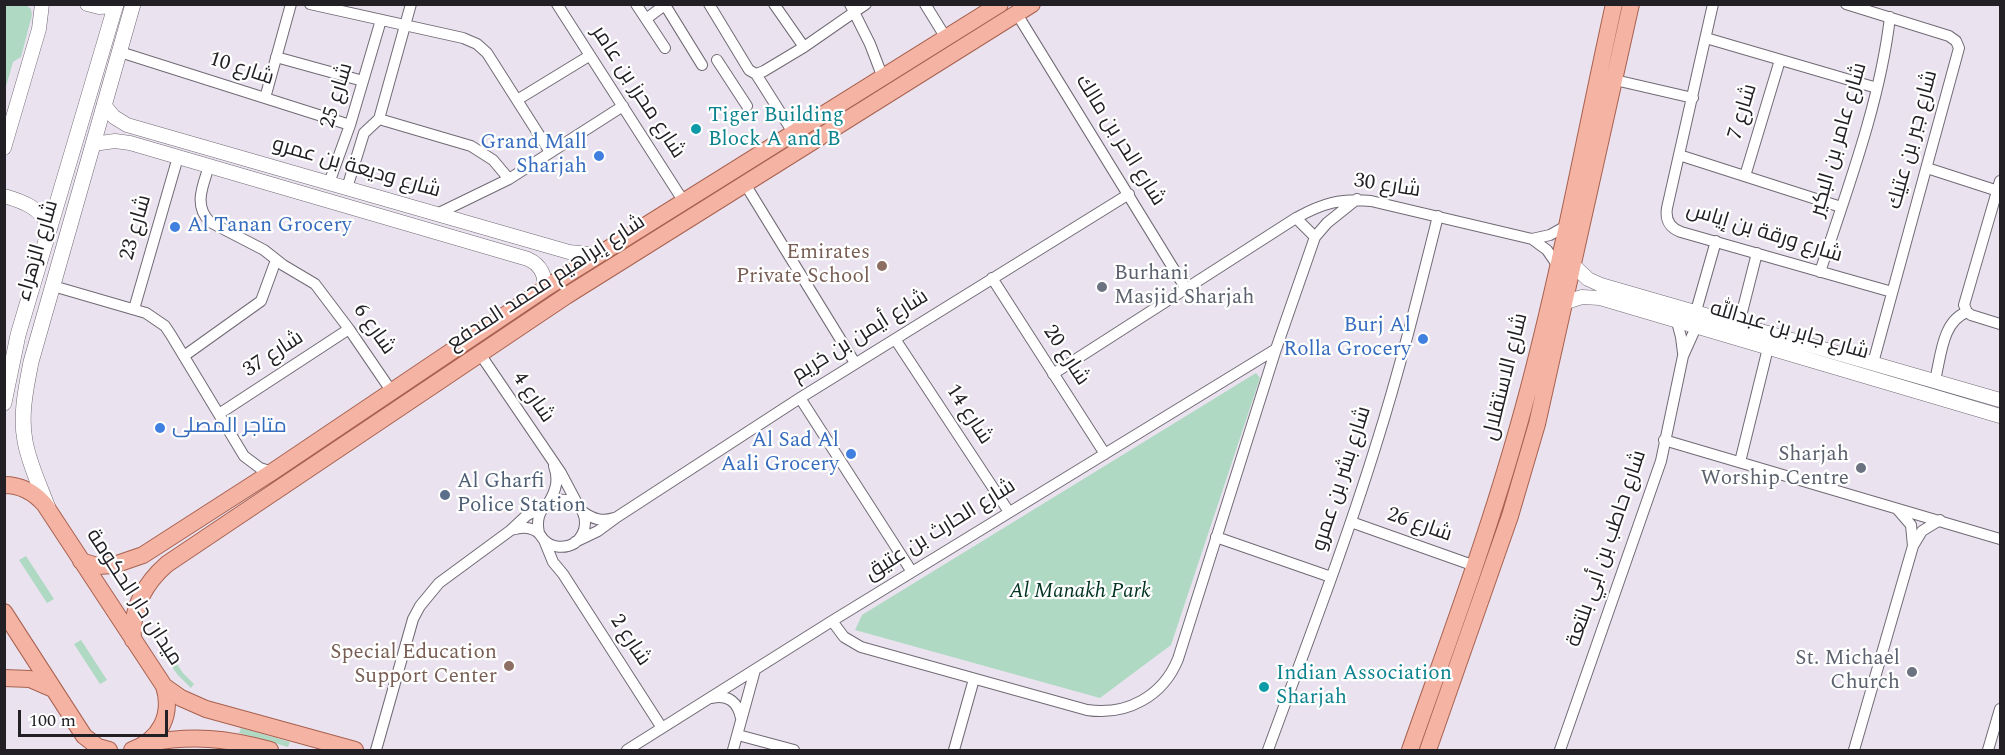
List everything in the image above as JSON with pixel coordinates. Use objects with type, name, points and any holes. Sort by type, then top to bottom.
[{"type":"main road","name":"شارع الزهراء","points":[[49,511],[27,451],[23,422],[31,362],[133,4]]},
{"type":"main road","name":"شارع إبراهيم محمد المدفع","points":[[81,561],[106,566],[134,560],[272,472],[544,289],[1000,4]]},
{"type":"main road","name":"شارع إبراهيم محمد المدفع","points":[[133,640],[133,618],[136,607],[149,583],[161,570],[566,296],[1032,4]]},
{"type":"main road","name":"شارع الاستقلال","points":[[1428,750],[1524,470],[1544,401],[1566,302],[1566,226],[1614,4]]},
{"type":"main road","name":"شارع الاستقلال","points":[[1410,750],[1475,566],[1520,423],[1566,266],[1615,80],[1631,4]]},
{"type":"main road","name":"شارع الزهراء","points":[[4,403],[7,377],[18,334],[116,5]]},
{"type":"main road","points":[[90,96],[90,113],[84,144],[86,149],[92,148]]},
{"type":"main road","points":[[419,394],[415,393],[414,386],[452,359],[459,347]]},
{"type":"main road","name":"ميدان دار الحكومة","points":[[4,485],[28,490],[40,499],[164,686],[167,702],[166,717],[159,732],[142,748]]},
{"type":"main road","points":[[4,612],[79,729],[90,742],[109,750]]},
{"type":"main road","points":[[4,678],[30,679],[53,690]]},
{"type":"main road","points":[[164,686],[181,698],[206,709],[355,750]]},
{"type":"main road","points":[[79,729],[84,750]]},
{"type":"main road","points":[[142,748],[178,738],[208,738],[240,742],[270,750]]},
{"type":"street","points":[[4,148],[39,29],[42,4]]},
{"type":"street","points":[[87,4],[99,7],[116,5]]},
{"type":"street","points":[[265,98],[291,4]]},
{"type":"street","points":[[310,4],[463,38],[477,44],[490,58],[550,152]]},
{"type":"street","points":[[347,188],[364,133],[379,119],[411,4]]},
{"type":"street","name":"شارع محرز بن عامر","points":[[557,4],[684,202]]},
{"type":"street","points":[[636,4],[666,48]]},
{"type":"street","points":[[709,4],[736,50],[755,74],[794,134]]},
{"type":"street","points":[[774,4],[804,47]]},
{"type":"street","points":[[755,74],[804,47],[852,8],[866,4]]},
{"type":"street","points":[[925,4],[946,38]]},
{"type":"street","name":"شارع ورقة بن إياس","points":[[1713,4],[1667,208],[1667,220],[1675,230],[1892,292]]},
{"type":"street","name":"شارع جبر بن عتيك","points":[[1846,4],[1949,36],[1958,44],[1958,52],[1873,363]]},
{"type":"street","points":[[646,19],[665,5],[702,65]]},
{"type":"street","points":[[852,8],[870,44],[883,78]]},
{"type":"street","name":"شارع الحر بن مالك","points":[[1017,14],[1186,289]]},
{"type":"street","name":"شارع عامر بن البكير","points":[[1820,272],[1877,88],[1890,17]]},
{"type":"street","name":"شارع 25","points":[[329,183],[350,125],[381,20]]},
{"type":"street","points":[[1706,38],[1877,88]]},
{"type":"street","name":"شارع 10","points":[[120,52],[350,125]]},
{"type":"street","points":[[517,100],[589,56]]},
{"type":"street","points":[[276,57],[363,81]]},
{"type":"street","points":[[717,60],[747,106]]},
{"type":"street","name":"شارع 7","points":[[1745,176],[1780,60]]},
{"type":"street","points":[[1615,80],[1692,98]]},
{"type":"street","name":"شارع وديعة بن عمرو","points":[[104,105],[114,117],[127,124],[218,151],[574,253],[604,252]]},
{"type":"street","points":[[437,214],[509,179],[623,106]]},
{"type":"street","points":[[379,119],[471,146],[493,160],[509,179]]},
{"type":"street","name":"شارع وديعة بن عمرو","points":[[92,148],[108,141],[123,142],[532,261],[540,267],[544,275],[544,289]]},
{"type":"street","points":[[153,150],[156,145],[163,142],[191,150],[218,151]]},
{"type":"street","points":[[1679,155],[1841,207]]},
{"type":"street","name":"شارع 23","points":[[134,309],[178,157]]},
{"type":"street","name":"شارع 6","points":[[209,166],[200,202],[204,216],[210,222],[264,250],[306,278],[322,292],[392,392]]},
{"type":"street","points":[[1927,168],[1999,192],[1966,308],[1950,324],[1935,380]]},
{"type":"street","points":[[745,184],[855,363]]},
{"type":"street","name":"شارع أيمن بن خريم","points":[[572,544],[598,531],[855,363],[1128,194]]},
{"type":"street","points":[[4,196],[36,209],[50,228]]},
{"type":"street","points":[[832,621],[844,637],[852,643],[1069,706],[1100,712],[1125,709],[1146,699],[1164,684],[1174,668],[1276,349],[1315,237],[1327,223],[1357,200]]},
{"type":"street","name":"شارع 30","points":[[1053,374],[1296,218],[1331,201],[1357,200],[1438,216],[1532,239]]},
{"type":"street","name":"شارع بشر بن عمرو","points":[[1269,750],[1351,522],[1390,399],[1438,216]]},
{"type":"street","points":[[1296,218],[1315,237]]},
{"type":"street","points":[[1532,239],[1550,235],[1566,226]]},
{"type":"street","points":[[455,238],[467,236],[490,240],[495,237],[495,231]]},
{"type":"street","points":[[1532,239],[1566,266]]},
{"type":"street","points":[[1658,316],[1658,311],[1662,308],[1690,310],[1716,241]]},
{"type":"street","points":[[1739,324],[1757,253]]},
{"type":"street","points":[[184,356],[261,301],[276,260]]},
{"type":"street","name":"شارع جابر بن عبدالله","points":[[1566,266],[1594,282],[2001,399]]},
{"type":"street","name":"شارع 20","points":[[992,279],[1105,454]]},
{"type":"street","points":[[53,286],[147,313],[165,326],[249,461],[272,472]]},
{"type":"street","name":"شارع جابر بن عبدالله","points":[[1566,302],[1582,297],[1594,297],[2001,416]]},
{"type":"street","points":[[1966,308],[2001,324]]},
{"type":"street","name":"شارع حاطب بن أبي بلتعة","points":[[1677,322],[1682,337],[1683,356]]},
{"type":"street","name":"شارع حاطب بن أبي بلتعة","points":[[1560,750],[1657,472],[1683,356],[1696,327]]},
{"type":"street","name":"شارع 37","points":[[219,414],[349,329]]},
{"type":"street","name":"شارع 14","points":[[895,339],[1008,513]]},
{"type":"street","points":[[1740,462],[1768,348]]},
{"type":"street","name":"شارع الحارث بن عتيق","points":[[627,750],[832,621],[1276,349]]},
{"type":"street","name":"شارع 4","points":[[480,354],[568,483],[581,510]]},
{"type":"street","points":[[800,398],[912,572]]},
{"type":"street","points":[[1664,440],[2001,539]]},
{"type":"street","points":[[542,536],[537,523],[539,514],[554,493],[557,483],[557,473],[553,463]]},
{"type":"street","points":[[376,750],[413,619],[420,606],[439,583],[511,530],[526,516],[546,504],[565,499],[573,502],[591,518],[609,520],[617,517]]},
{"type":"street","points":[[1896,508],[1904,514],[1911,525],[1913,546]]},
{"type":"street","points":[[563,574],[562,562],[572,544],[585,529],[585,520],[581,510]]},
{"type":"street","points":[[1854,750],[1913,546],[1922,531],[1940,520]]},
{"type":"street","name":"شارع 26","points":[[1351,522],[1475,566]]},
{"type":"street","points":[[511,530],[526,528],[542,536],[551,545],[559,547],[572,544]]},
{"type":"street","name":"شارع 2","points":[[542,536],[553,562],[563,574],[662,729]]},
{"type":"street","points":[[1216,537],[1330,577]]},
{"type":"street","points":[[733,750],[755,670]]},
{"type":"street","points":[[954,750],[974,679]]},
{"type":"street","points":[[712,698],[724,697],[735,703],[742,722]]},
{"type":"street","points":[[1988,750],[2001,709]]},
{"type":"street","points":[[738,735],[794,750]]},
{"type":"green space","points":[[4,5],[26,5],[31,9],[32,15],[21,57],[13,62],[5,90]]},
{"type":"green space","name":"Al Manakh Park","points":[[1256,373],[1260,378],[1171,645],[1100,698],[855,630],[862,615]]},
{"type":"green space","points":[[26,556],[54,599],[47,603],[19,560]]},
{"type":"green space","points":[[81,640],[107,680],[100,684],[74,644]]},
{"type":"green space","points":[[167,649],[183,673],[194,684],[191,688],[177,674],[162,652]]},
{"type":"green space","points":[[241,728],[290,742],[288,747],[239,733]]},
{"type":"place","name":"Tiger Building Block A and B","points":[[696,129]]},
{"type":"place","name":"Grand Mall Sharjah","points":[[599,156]]},
{"type":"place","name":"Al Tanan Grocery","points":[[175,227]]},
{"type":"place","name":"Emirates Private School","points":[[882,266]]},
{"type":"place","name":"Burhani Masjid Sharjah","points":[[1102,287]]},
{"type":"place","name":"Burj Al Rolla Grocery","points":[[1423,339]]},
{"type":"place","name":"متاجر المصلى","points":[[160,428]]},
{"type":"place","name":"Al Sad Al Aali Grocery","points":[[851,454]]},
{"type":"place","name":"Sharjah Worship Centre","points":[[1861,468]]},
{"type":"place","name":"Al Gharfi Police Station","points":[[445,495]]},
{"type":"place","name":"Special Education Support Center","points":[[509,666]]},
{"type":"place","name":"St. Michael Church","points":[[1912,672]]},
{"type":"place","name":"Indian Association Sharjah","points":[[1264,687]]}]
